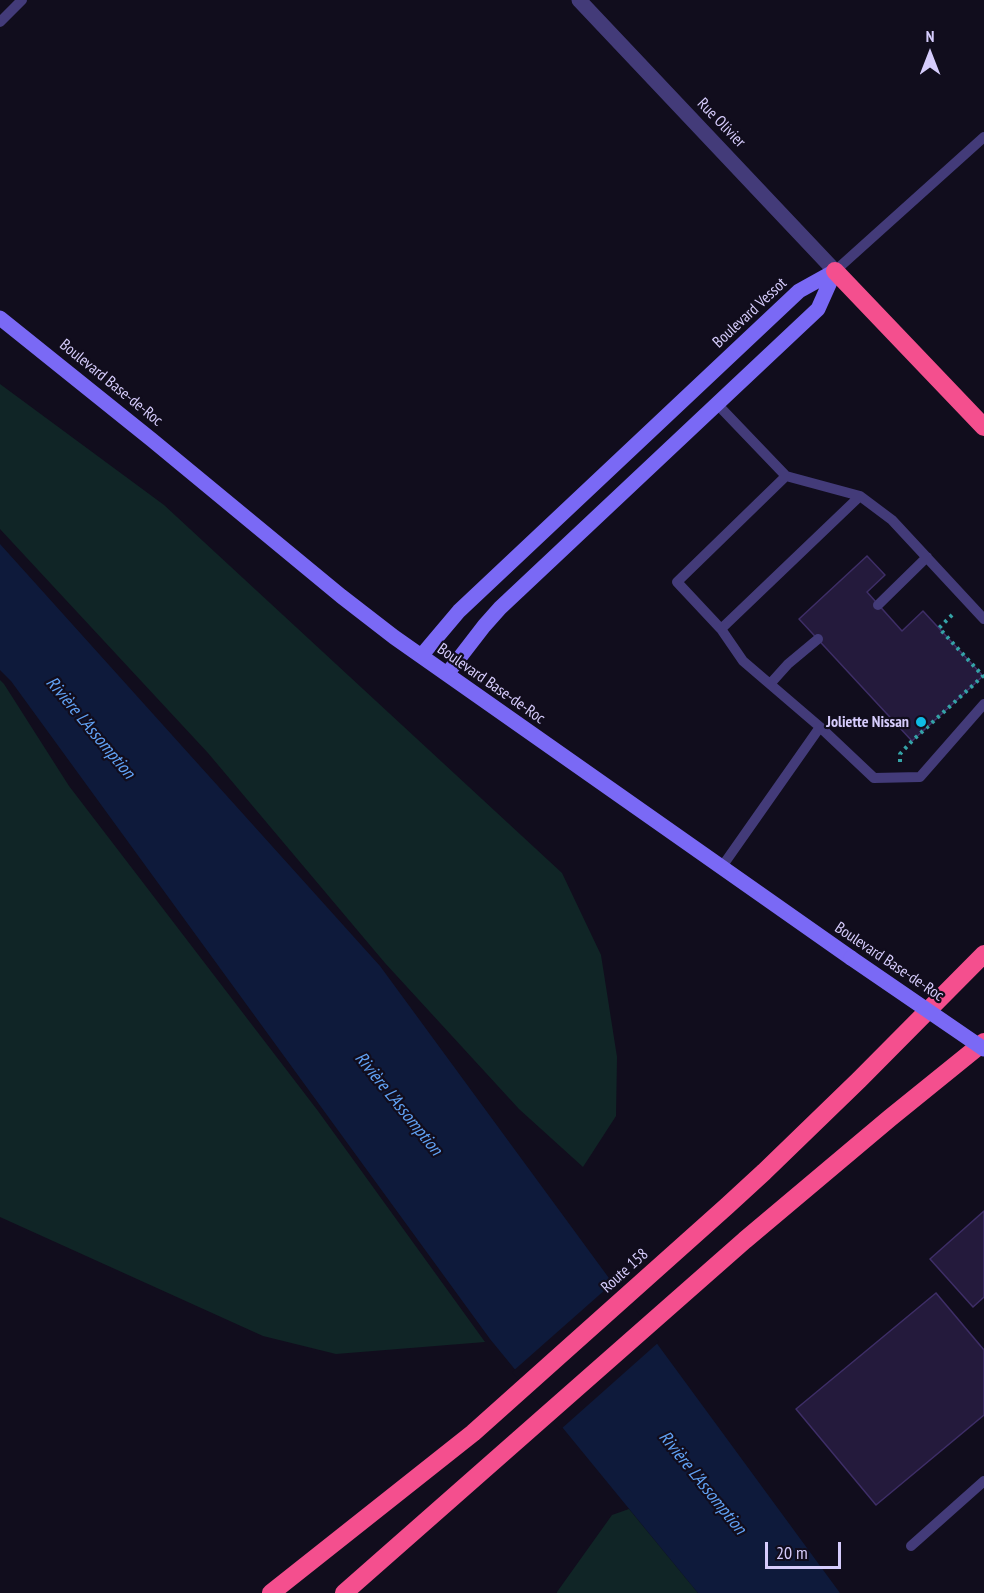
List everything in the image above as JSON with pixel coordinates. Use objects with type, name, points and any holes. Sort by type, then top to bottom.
[{"type":"highway","points":[[835,271],[984,427]]},
{"type":"highway","name":"Route 158","points":[[271,1593],[473,1433],[771,1165],[984,954]]},
{"type":"highway","points":[[344,1593],[691,1288],[890,1118],[984,1042]]},
{"type":"street","name":"Rue Olivier","points":[[579,0],[835,271]]},
{"type":"street","points":[[447,674],[500,608],[818,309],[835,271]]},
{"type":"street","name":"Boulevard Vessot","points":[[421,656],[459,610],[799,291],[835,271]]},
{"type":"street","name":"Boulevard Base-de-Roc","points":[[0,318],[341,596],[421,656],[721,868],[984,1048]]},
{"type":"lane","points":[[0,21],[22,0]]},
{"type":"lane","points":[[835,271],[984,137]]},
{"type":"lane","points":[[717,404],[786,476],[860,496],[892,520],[984,619]]},
{"type":"lane","points":[[786,476],[677,582],[721,629],[744,661],[874,778],[920,777],[984,704]]},
{"type":"lane","points":[[721,629],[860,496]]},
{"type":"lane","points":[[878,605],[927,557]]},
{"type":"lane","points":[[770,684],[818,639]]},
{"type":"lane","points":[[721,868],[820,727]]},
{"type":"lane","points":[[911,1546],[984,1481]]},
{"type":"path","points":[[900,754],[983,676],[939,628]]},
{"type":"green space","points":[[0,384],[164,505],[562,873],[601,955],[617,1057],[616,1116],[583,1167],[519,1109],[385,963],[208,753],[0,529]]},
{"type":"green space","points":[[0,680],[69,786],[318,1111],[485,1342],[336,1354],[263,1336],[0,1217]]},
{"type":"green space","points":[[629,1509],[698,1593],[557,1593],[612,1515]]},
{"type":"water","name":"Rivière L'Assomption","points":[[0,544],[380,966],[840,1593],[698,1593],[490,1339],[11,681],[0,670]]},
{"type":"pier","points":[[615,1281],[659,1342],[560,1430],[512,1372]]},
{"type":"building","points":[[867,556],[885,575],[867,592],[902,631],[923,611],[983,676],[912,741],[799,619]]},
{"type":"building","points":[[984,1211],[984,1297],[973,1307],[930,1259]]},
{"type":"building","points":[[936,1293],[984,1350],[984,1415],[876,1505],[796,1409]]},
{"type":"place","name":"Joliette Nissan","points":[[921,722]]}]
